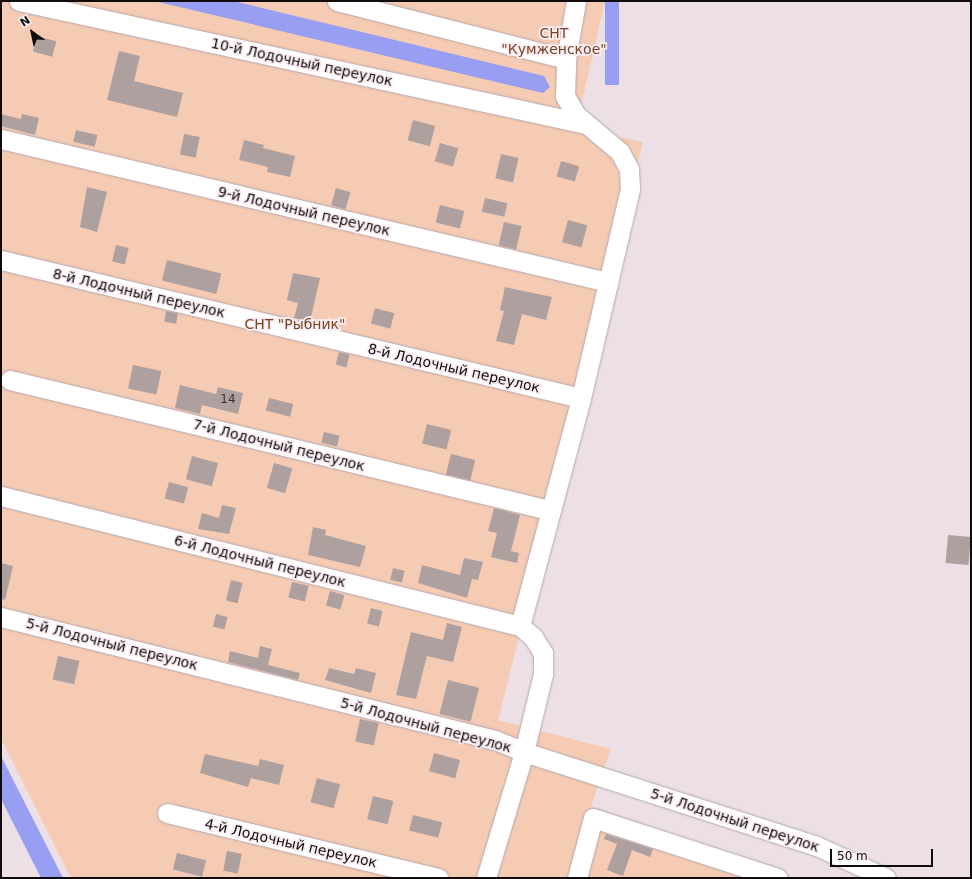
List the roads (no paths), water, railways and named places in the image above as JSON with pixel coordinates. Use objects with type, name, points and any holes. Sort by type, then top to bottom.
[{"type":"street","name":"10-й Лодочный переулок","points":[[19,1],[586,124]]},
{"type":"street","points":[[337,1],[566,59]]},
{"type":"street","points":[[486,878],[524,752],[543,674],[543,653],[533,637],[520,626],[549,510],[580,398],[630,189],[629,169],[620,152],[576,116],[565,96],[566,59],[576,1]]},
{"type":"street","name":"9-й Лодочный переулок","points":[[1,139],[608,282]]},
{"type":"street","name":"8-й Лодочный переулок","points":[[1,260],[580,398]]},
{"type":"street","name":"7-й Лодочный переулок","points":[[10,380],[549,510]]},
{"type":"street","name":"6-й Лодочный переулок","points":[[1,496],[520,626]]},
{"type":"street","name":"5-й Лодочный переулок","points":[[1,617],[488,738],[524,752],[817,846],[886,878]]},
{"type":"street","name":"4-й Лодочный переулок","points":[[167,813],[438,878]]},
{"type":"street","points":[[577,878],[594,818],[778,878]]},
{"type":"water","points":[[154,1],[233,1],[544,76],[550,87],[543,93]]},
{"type":"water","points":[[605,1],[619,1],[619,85],[605,85]]},
{"type":"water","points":[[1,756],[63,878],[41,878],[1,799]]},
{"type":"park label","name":"СНТ \"Кумженское\"","points":[[554,42]]},
{"type":"park label","name":"СНТ \"Рыбник\"","points":[[295,324]]}]
